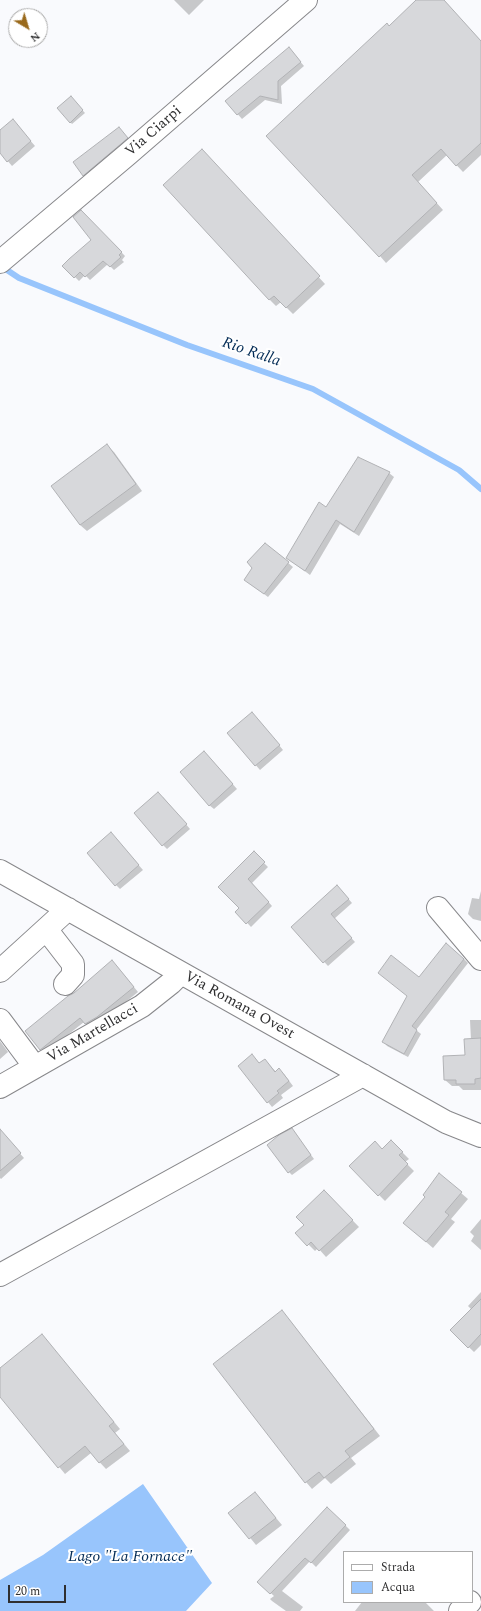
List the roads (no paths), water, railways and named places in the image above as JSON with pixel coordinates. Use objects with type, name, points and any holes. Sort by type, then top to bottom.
[{"type":"street","name":"Via Ciarpi","points":[[0,262],[128,154],[306,0]]},
{"type":"street","name":"Via Romana Ovest","points":[[0,871],[446,1122],[481,1136]]},
{"type":"street","points":[[438,908],[481,959]]},
{"type":"street","points":[[0,971],[68,909]]},
{"type":"street","points":[[46,929],[73,964],[73,975],[65,984]]},
{"type":"street","name":"Via Martellacci","points":[[0,1087],[142,1006],[181,973]]},
{"type":"street","points":[[0,1020],[35,1067]]},
{"type":"street","points":[[0,1276],[363,1075]]},
{"type":"street","points":[[473,1599],[481,1591]]},
{"type":"street","points":[[460,1611],[469,1603]]},
{"type":"water","name":"Lago \"La Fornace\"","points":[[143,1484],[212,1583],[186,1611],[0,1611],[0,1580],[43,1555]]},
{"type":"waterway","name":"Rio Ralla","points":[[1,266],[19,278],[187,345],[313,389],[459,470],[481,489]]}]
